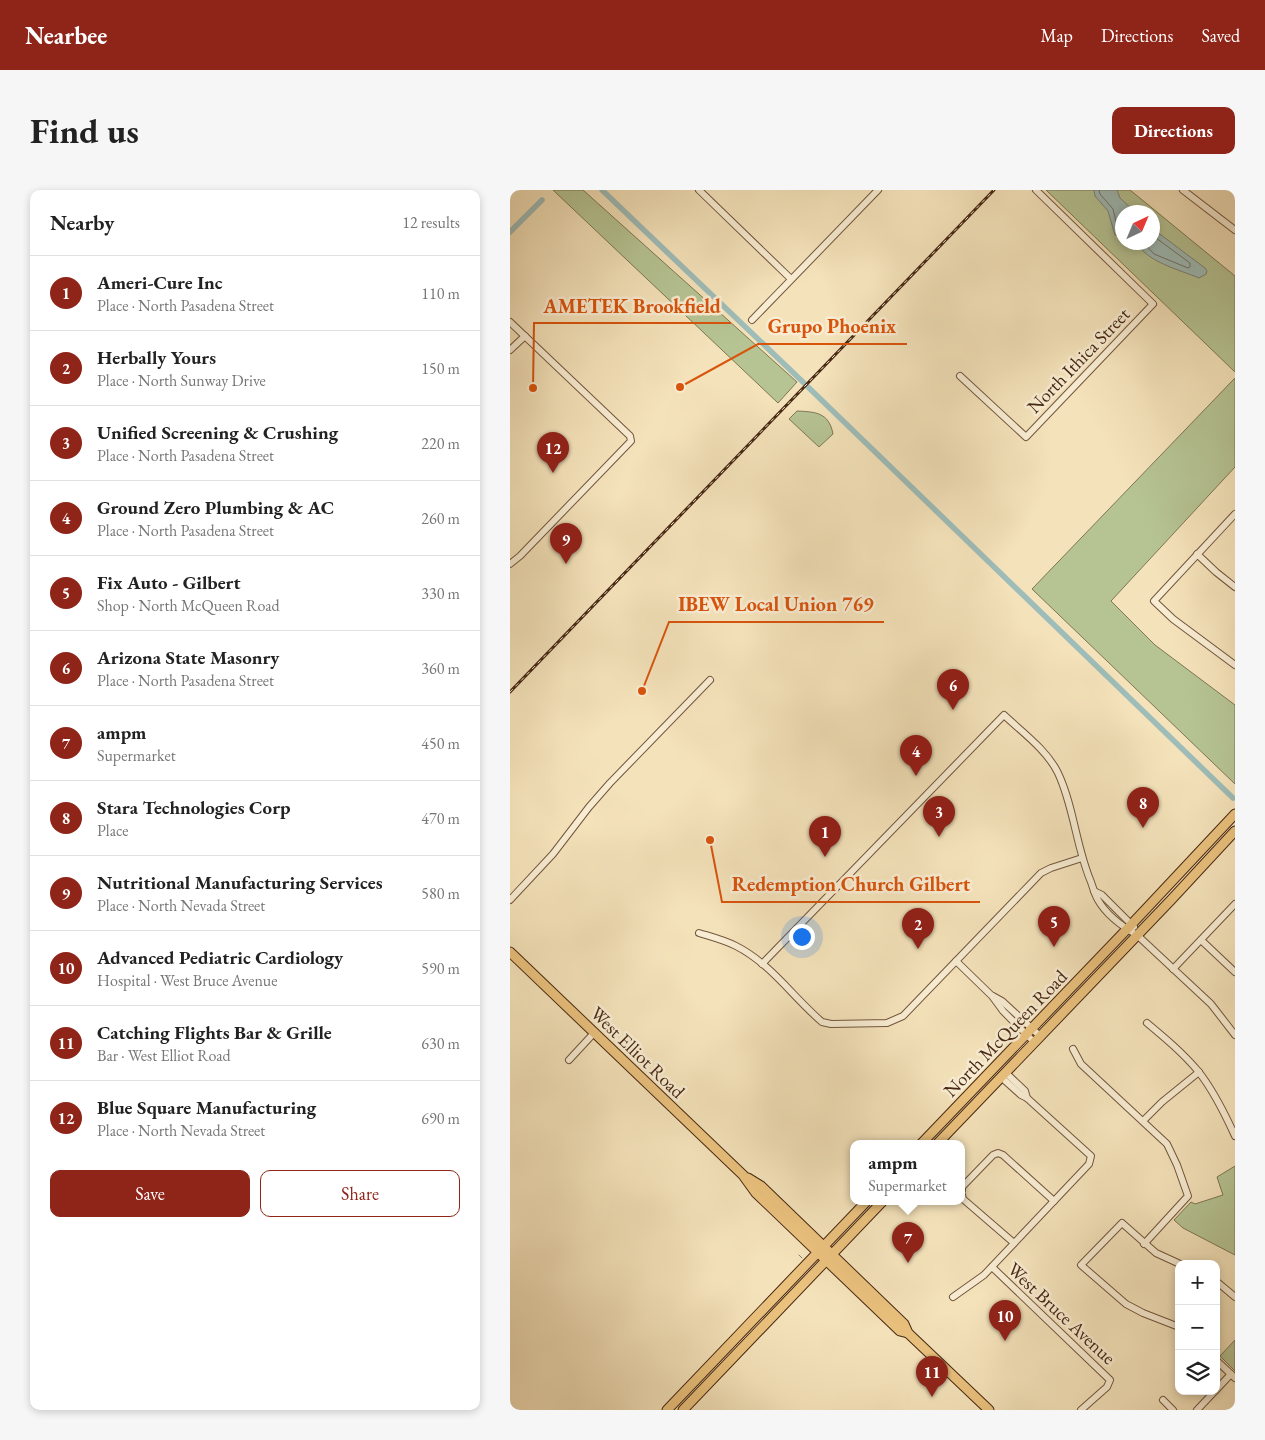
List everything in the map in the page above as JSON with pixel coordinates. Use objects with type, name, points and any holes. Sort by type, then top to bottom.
[{"type":"main road","name":"North McQueen Road","points":[[928,1140],[1235,814]]},
{"type":"main road","name":"North McQueen Road","points":[[941,1140],[1235,831]]},
{"type":"main road","name":"West Elliot Road","points":[[510,952],[743,1175],[762,1186],[820,1249],[904,1324],[908,1333],[989,1410]]},
{"type":"main road","points":[[667,1410],[863,1205]]},
{"type":"main road","points":[[683,1410],[879,1205]]},
{"type":"main road","points":[[726,1348],[736,1354]]},
{"type":"street","points":[[699,190],[792,279]]},
{"type":"street","name":"North Ithica Street","points":[[960,376],[1026,437],[1153,304],[1036,190]]},
{"type":"street","points":[[1183,190],[1235,230]]},
{"type":"street","points":[[752,320],[876,191]]},
{"type":"street","points":[[510,322],[630,436],[631,441],[524,553],[510,564]]},
{"type":"street","points":[[510,350],[524,336]]},
{"type":"street","points":[[1235,514],[1154,601],[1173,619],[1235,665]]},
{"type":"street","points":[[1197,554],[1235,587]]},
{"type":"street","points":[[510,900],[553,854],[610,783],[710,680]]},
{"type":"street","points":[[762,964],[1004,715],[1046,756],[1057,771],[1064,789],[1082,858],[1094,891],[1102,895],[1137,935],[1211,1004],[1235,1035]]},
{"type":"street","points":[[700,933],[737,946],[762,964],[822,1022],[831,1024],[887,1023],[903,1016],[1041,873],[1082,858]]},
{"type":"street","points":[[1173,969],[1235,904]]},
{"type":"street","points":[[1201,940],[1235,972]]},
{"type":"street","points":[[956,961],[992,996],[1002,1001],[1038,1040]]},
{"type":"street","points":[[1147,1023],[1180,1052],[1199,1072],[1214,1094],[1235,1136]]},
{"type":"street","points":[[569,1060],[594,1033]]},
{"type":"street","points":[[1073,1049],[1081,1064],[1167,1144],[1177,1164],[1188,1196],[1144,1244]]},
{"type":"street","points":[[1143,1121],[1162,1102],[1199,1072]]},
{"type":"street","points":[[953,1297],[984,1275],[1090,1164],[1091,1156],[1003,1075]]},
{"type":"street","points":[[965,1184],[993,1155],[998,1153],[1003,1155],[1054,1201]]},
{"type":"street","name":"West Bruce Avenue","points":[[965,1201],[1014,1243]]},
{"type":"street","points":[[1175,1262],[1156,1253],[1122,1223],[1081,1265],[1126,1304],[1175,1325]]},
{"type":"street","name":"West Bruce Avenue","points":[[992,1267],[1110,1380],[1107,1387],[1088,1407]]},
{"type":"street","points":[[1220,1284],[1235,1297]]},
{"type":"street","points":[[1220,1364],[1233,1376],[1220,1387]]},
{"type":"street","points":[[1197,1410],[1211,1395]]},
{"type":"street","points":[[1163,1400],[1173,1410]]},
{"type":"street","points":[[1081,1410],[1088,1407]]},
{"type":"green space","points":[[553,190],[583,190],[797,382],[778,403]]},
{"type":"green space","points":[[1046,190],[1130,190],[1148,205],[1115,205],[1115,250],[1160,250],[1160,215],[1235,276],[1235,372]]},
{"type":"green space","points":[[1235,378],[1235,467],[1111,601],[1155,645],[1235,705],[1235,784],[1032,589]]},
{"type":"green space","points":[[797,411],[815,413],[825,417],[833,434],[819,447],[789,419]]},
{"type":"green space","points":[[1235,1166],[1235,1255],[1183,1228],[1174,1220],[1191,1202],[1195,1204],[1223,1195],[1217,1177]]},
{"type":"green space","points":[[1235,1340],[1235,1371],[1220,1356]]},
{"type":"water","points":[[1094,190],[1117,190],[1120,198],[1128,205],[1115,205],[1115,235],[1108,211],[1095,196]]},
{"type":"water","points":[[1160,234],[1207,271],[1206,274],[1199,278],[1165,265],[1142,250],[1160,250]]},
{"type":"waterway","points":[[602,190],[804,383]]},
{"type":"waterway","points":[[510,232],[542,200]]},
{"type":"waterway","points":[[808,387],[1233,798]]},
{"type":"waterway","points":[[799,1255],[802,1258]]},
{"type":"railway","points":[[510,692],[994,190]]},
{"type":"place","name":"Grupo Phoenix","points":[[680,387]]},
{"type":"place","name":"AMETEK Brookfield","points":[[533,388]]},
{"type":"place","name":"Blue Square Manufacturing","points":[[553,473]]},
{"type":"place","name":"Nutritional Manufacturing Services","points":[[566,564]]},
{"type":"place","name":"IBEW Local Union 769","points":[[642,691]]},
{"type":"place","name":"Arizona State Masonry","points":[[953,710]]},
{"type":"place","name":"Ground Zero Plumbing & AC","points":[[916,776]]},
{"type":"place","name":"Stara Technologies Corp","points":[[1143,828]]},
{"type":"place","name":"Unified Screening & Crushing","points":[[939,837]]},
{"type":"place","name":"Redemption Church Gilbert","points":[[710,840]]},
{"type":"place","name":"Ameri-Cure Inc","points":[[825,857]]},
{"type":"place","name":"Fix Auto - Gilbert","points":[[1054,947]]},
{"type":"place","name":"Herbally Yours","points":[[918,949]]},
{"type":"place","name":"ampm","points":[[908,1263]]},
{"type":"place","name":"Advanced Pediatric Cardiology","points":[[1005,1341]]},
{"type":"place","name":"Catching Flights Bar & Grille","points":[[932,1397]]}]
